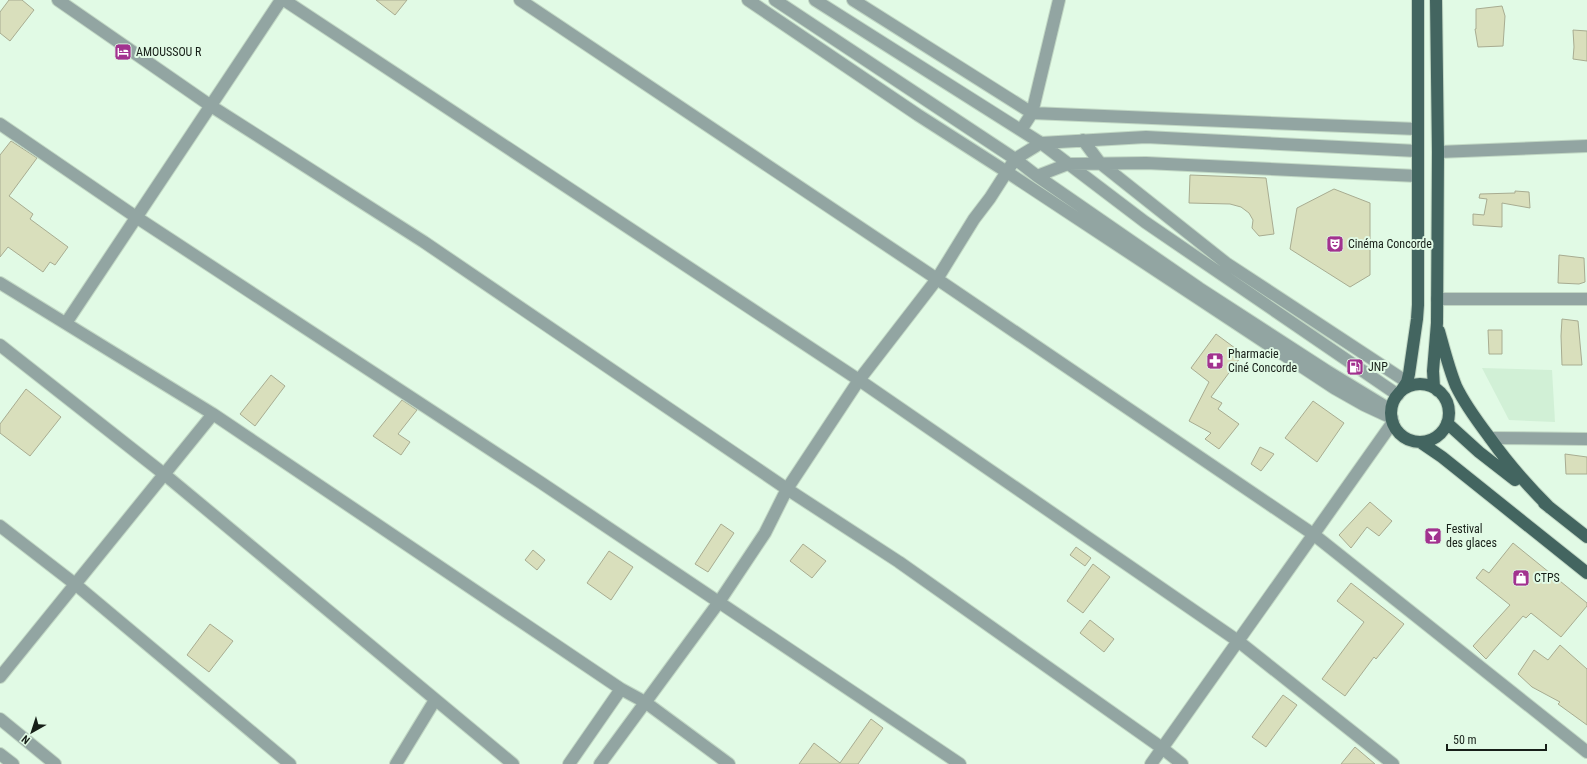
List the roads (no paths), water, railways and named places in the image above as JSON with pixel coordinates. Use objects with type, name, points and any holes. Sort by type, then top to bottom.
[{"type":"main road","points":[[1418,0],[1417,319],[1402,389],[1392,417],[1396,429],[1403,437],[1420,442],[1435,438],[1447,423],[1448,414],[1444,398],[1434,387],[1433,371],[1437,323],[1438,152],[1436,0]]},
{"type":"main road","points":[[1437,323],[1457,387],[1474,418],[1503,457],[1526,484],[1550,508]]},
{"type":"main road","points":[[1402,389],[1411,386],[1426,385],[1438,391]]},
{"type":"main road","points":[[1447,423],[1480,452],[1587,537]]},
{"type":"main road","points":[[1420,442],[1442,457],[1587,573]]},
{"type":"street","points":[[58,0],[211,106],[424,242],[787,489],[899,562],[1162,748],[1182,764]]},
{"type":"street","points":[[66,323],[282,0],[859,380],[1238,641],[1393,764]]},
{"type":"street","points":[[520,0],[937,279],[1313,534],[1587,752]]},
{"type":"street","points":[[748,0],[918,115],[1334,388],[1364,405],[1392,417]]},
{"type":"street","points":[[775,0],[1015,159],[1037,176],[1199,288],[1327,371],[1392,417]]},
{"type":"street","points":[[815,0],[1041,143],[1145,222],[1402,389]]},
{"type":"street","points":[[853,0],[1032,113],[1417,129]]},
{"type":"street","points":[[1020,130],[1032,113],[1059,0]]},
{"type":"street","points":[[0,124],[136,217],[533,478],[960,764]]},
{"type":"street","points":[[600,764],[719,602],[765,533],[787,489],[859,380],[937,279],[974,219],[990,198],[1015,159],[1041,143],[1146,137],[1417,151]]},
{"type":"street","points":[[1083,140],[1100,164],[1226,263],[1402,389]]},
{"type":"street","points":[[1438,152],[1587,146]]},
{"type":"street","points":[[1037,176],[1068,164],[1146,163],[1417,176]]},
{"type":"street","points":[[0,283],[213,414],[621,689],[645,702],[729,764]]},
{"type":"street","points":[[1437,298],[1587,299]]},
{"type":"street","points":[[0,345],[164,474],[513,764]]},
{"type":"street","points":[[0,676],[213,414]]},
{"type":"street","points":[[1151,764],[1313,534],[1392,417]]},
{"type":"street","points":[[1490,438],[1587,439]]},
{"type":"street","points":[[0,526],[75,584],[290,764]]},
{"type":"street","points":[[569,764],[621,689]]},
{"type":"street","points":[[396,764],[435,700]]},
{"type":"street","points":[[0,719],[55,764]]},
{"type":"street","points":[[0,754],[13,764]]},
{"type":"place","name":"AMOUSSOU R","points":[[123,52]]},
{"type":"place","name":"Cinéma Concorde","points":[[1335,244]]},
{"type":"place","name":"Pharmacie Ciné Concorde","points":[[1215,361]]},
{"type":"place","name":"JNP","points":[[1355,367]]},
{"type":"place","name":"Festival des glaces","points":[[1433,536]]},
{"type":"place","name":"CTPS","points":[[1521,578]]}]
